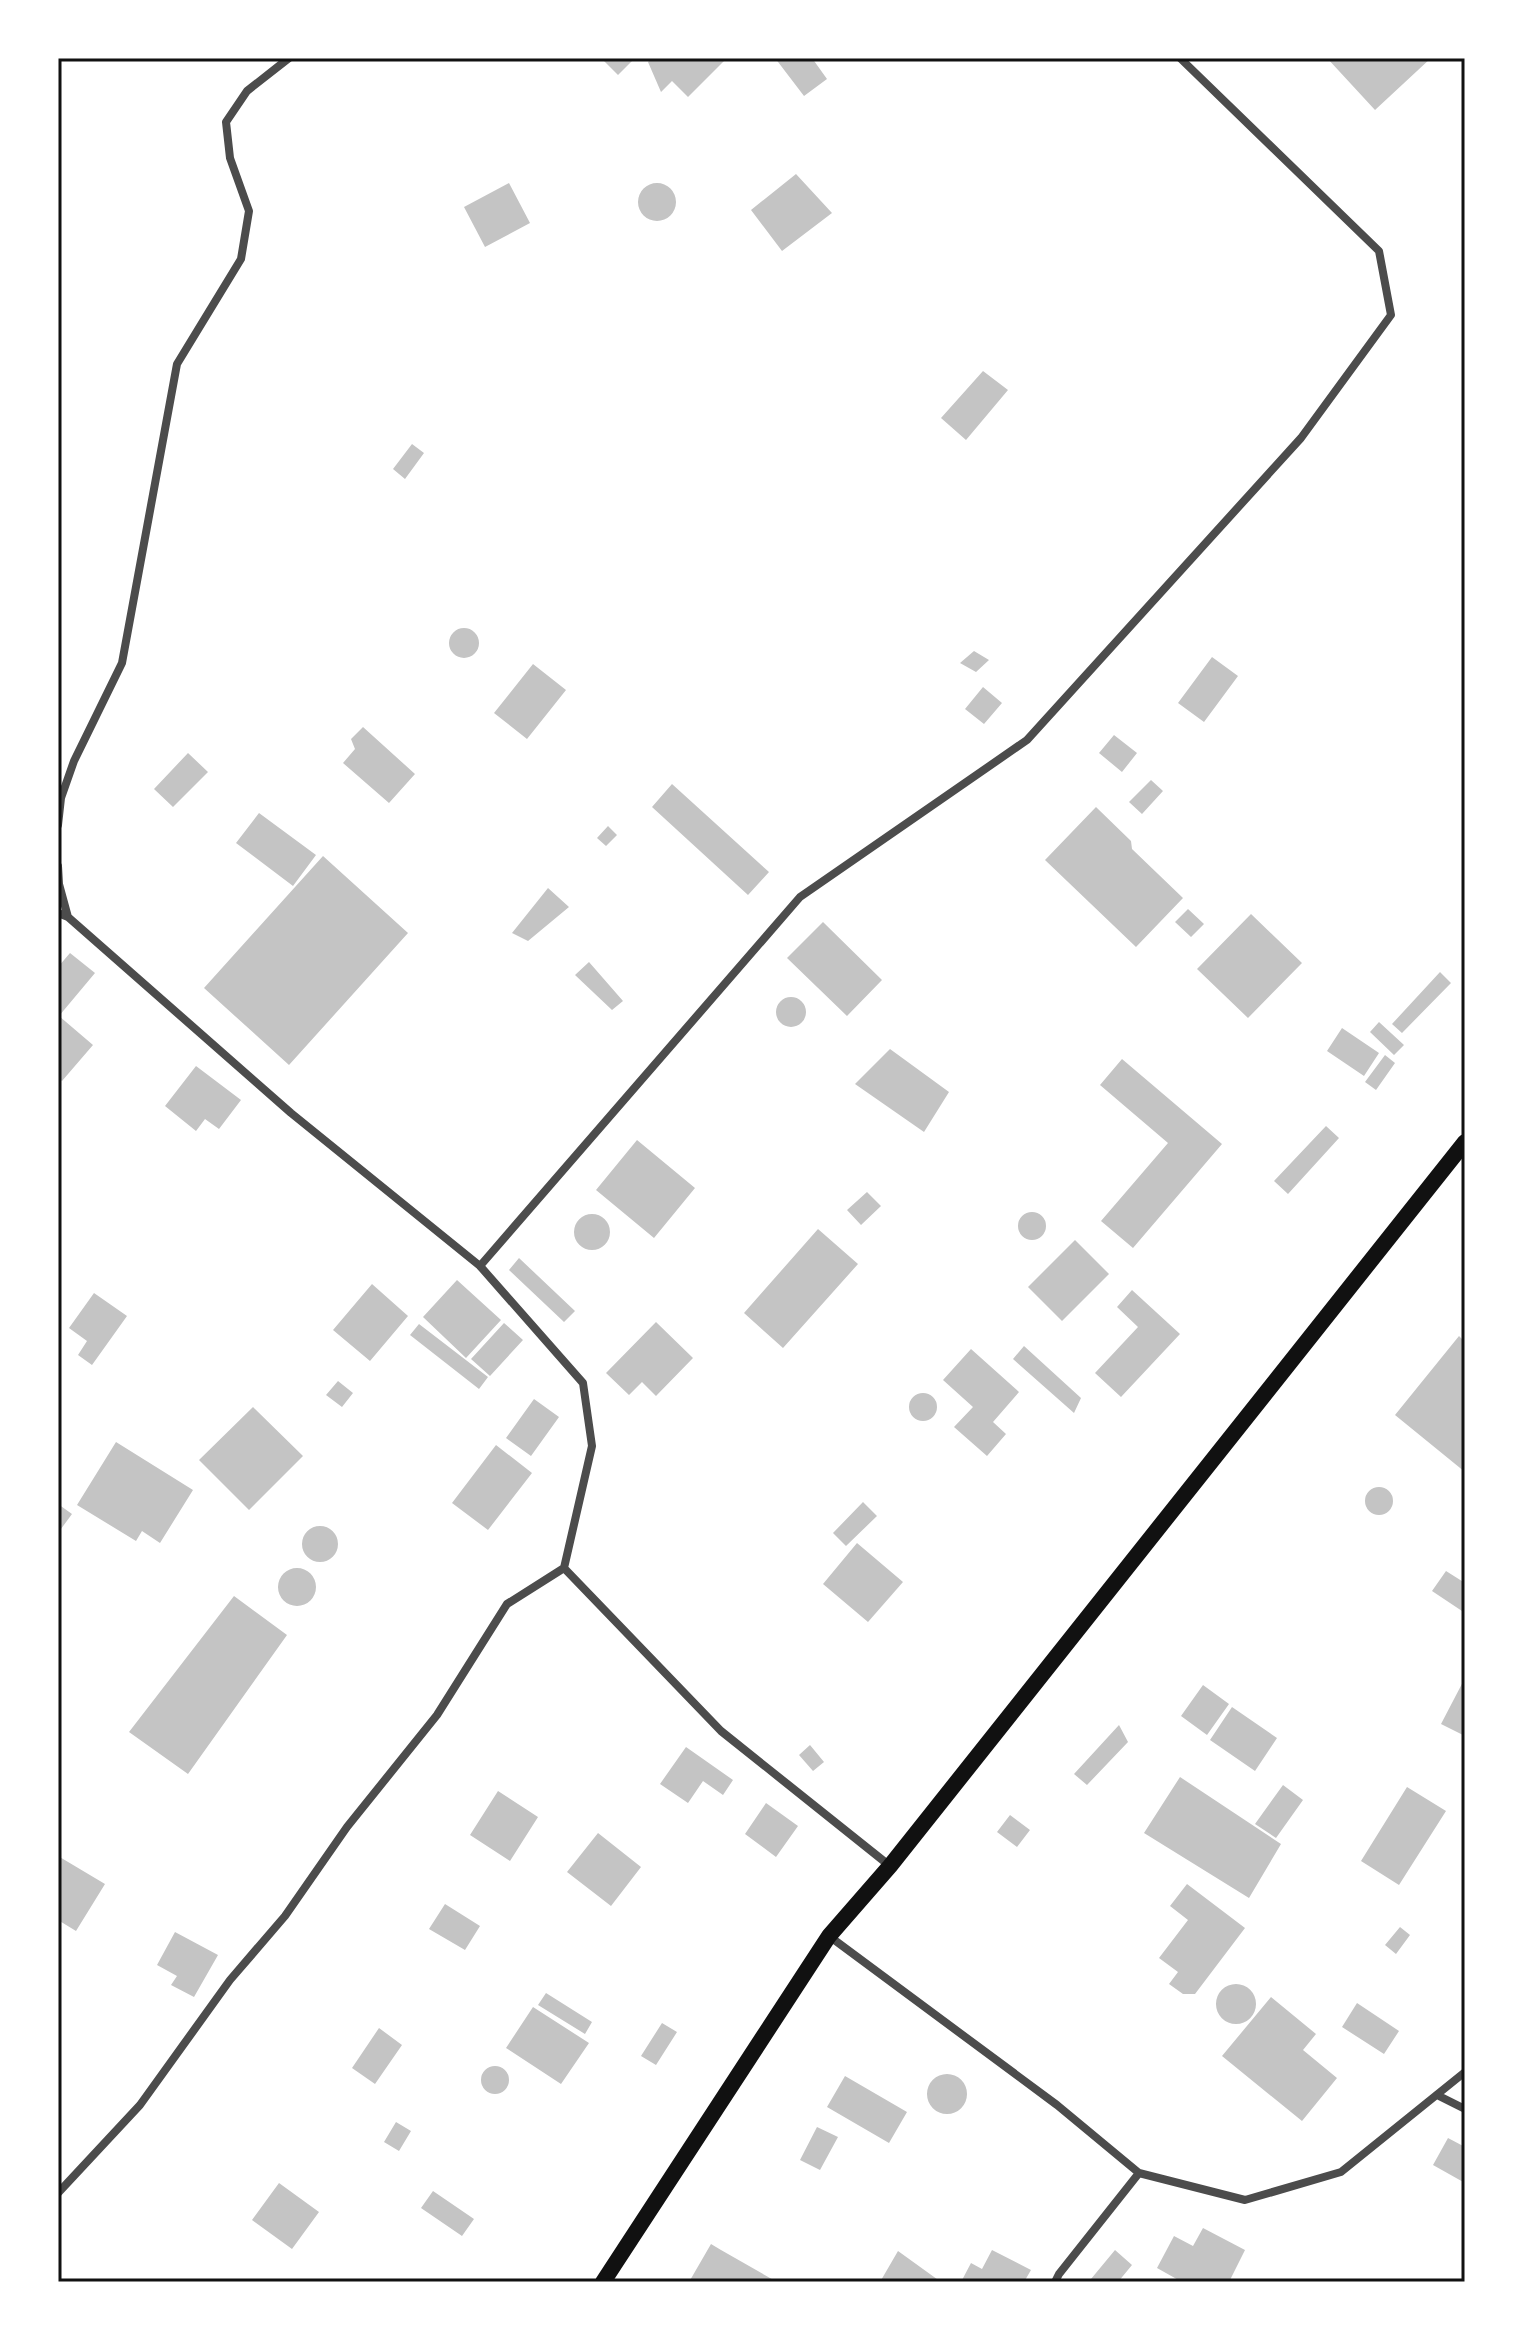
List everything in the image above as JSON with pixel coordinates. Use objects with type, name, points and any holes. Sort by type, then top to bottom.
[{"type":"main road","points":[[603,2282],[829,1936],[890,1866],[1465,1142]]},
{"type":"street","points":[[58,825],[61,798],[74,761],[122,663],[177,364],[241,259],[249,211],[230,158],[226,122],[247,91],[289,58]]},
{"type":"street","points":[[480,1266],[800,897],[1027,740],[1301,438],[1391,315],[1379,251],[1180,58]]},
{"type":"street","points":[[58,866],[59,884],[68,917]]},
{"type":"street","points":[[58,913],[68,917],[291,1113],[480,1266],[583,1383],[592,1446],[564,1568],[507,1604],[437,1715],[347,1827],[285,1916],[230,1980],[140,2105],[58,2193]]},
{"type":"street","points":[[564,1568],[721,1731],[890,1866]]},
{"type":"street","points":[[829,1936],[1057,2105],[1139,2173],[1245,2200],[1341,2172],[1465,2072]]},
{"type":"street","points":[[1437,2095],[1465,2109]]},
{"type":"street","points":[[1055,2282],[1139,2173]]},
{"type":"building","points":[[601,58],[635,58],[618,75]]},
{"type":"building","points":[[652,58],[727,58],[688,97],[672,81],[661,92],[648,62]]},
{"type":"building","points":[[775,58],[812,58],[827,79],[804,96]]},
{"type":"building","points":[[1327,58],[1431,58],[1375,110]]},
{"type":"building","points":[[796,174],[832,213],[782,251],[751,210]]},
{"type":"building","points":[[509,183],[530,223],[485,247],[464,207]]},
{"type":"building","points":[[657,183],[671,188],[676,202],[671,216],[657,221],[643,216],[638,202],[643,188]]},
{"type":"building","points":[[983,371],[1008,390],[966,440],[941,418]]},
{"type":"building","points":[[412,444],[424,453],[405,479],[393,469]]},
{"type":"building","points":[[464,628],[475,632],[479,643],[475,654],[464,658],[453,654],[449,643],[453,632]]},
{"type":"building","points":[[974,651],[989,660],[976,672],[960,663]]},
{"type":"building","points":[[1212,657],[1238,676],[1204,722],[1178,703]]},
{"type":"building","points":[[533,664],[566,690],[527,739],[494,713]]},
{"type":"building","points":[[983,687],[1002,703],[984,724],[965,709]]},
{"type":"building","points":[[363,727],[415,774],[389,803],[343,763],[355,749],[351,739]]},
{"type":"building","points":[[1114,735],[1137,753],[1122,772],[1099,753]]},
{"type":"building","points":[[188,753],[208,772],[173,807],[154,789]]},
{"type":"building","points":[[1151,780],[1163,791],[1142,814],[1129,802]]},
{"type":"building","points":[[672,784],[769,872],[748,895],[652,807]]},
{"type":"building","points":[[1096,807],[1131,841],[1132,849],[1183,898],[1136,947],[1045,860]]},
{"type":"building","points":[[259,813],[316,855],[293,886],[236,843]]},
{"type":"building","points":[[608,826],[617,835],[606,846],[597,838]]},
{"type":"building","points":[[323,856],[408,933],[289,1065],[204,988]]},
{"type":"building","points":[[548,888],[569,907],[528,941],[512,933]]},
{"type":"building","points":[[1188,909],[1204,924],[1191,937],[1175,922]]},
{"type":"building","points":[[1251,914],[1302,963],[1248,1018],[1197,969]]},
{"type":"building","points":[[823,922],[882,980],[847,1016],[787,958]]},
{"type":"building","points":[[70,953],[95,973],[59,1016],[93,1045],[62,1081],[58,1078],[58,967]]},
{"type":"building","points":[[589,962],[623,1001],[612,1010],[575,975]]},
{"type":"building","points":[[1440,972],[1451,983],[1402,1033],[1392,1024]]},
{"type":"building","points":[[791,997],[802,1001],[806,1012],[802,1023],[791,1027],[780,1023],[776,1012],[780,1001]]},
{"type":"building","points":[[1379,1022],[1404,1045],[1394,1055],[1370,1032]]},
{"type":"building","points":[[1342,1028],[1379,1053],[1364,1076],[1327,1051]]},
{"type":"building","points":[[890,1049],[949,1092],[924,1132],[855,1084]]},
{"type":"building","points":[[1385,1055],[1395,1063],[1376,1090],[1365,1082]]},
{"type":"building","points":[[1122,1059],[1222,1144],[1133,1248],[1101,1221],[1168,1143],[1100,1085]]},
{"type":"building","points":[[196,1066],[241,1100],[219,1129],[205,1119],[196,1131],[165,1106]]},
{"type":"building","points":[[1326,1126],[1339,1138],[1288,1194],[1274,1181]]},
{"type":"building","points":[[637,1140],[695,1188],[654,1238],[596,1190]]},
{"type":"building","points":[[867,1192],[881,1206],[861,1225],[847,1210]]},
{"type":"building","points":[[1032,1212],[1042,1216],[1046,1226],[1042,1236],[1032,1240],[1022,1236],[1018,1226],[1022,1216]]},
{"type":"building","points":[[592,1214],[605,1219],[610,1232],[605,1245],[592,1250],[579,1245],[574,1232],[579,1219]]},
{"type":"building","points":[[818,1229],[858,1264],[783,1348],[744,1313]]},
{"type":"building","points":[[1075,1240],[1109,1274],[1062,1321],[1028,1287]]},
{"type":"building","points":[[519,1258],[575,1311],[564,1322],[509,1270]]},
{"type":"building","points":[[457,1280],[501,1320],[466,1358],[423,1317]]},
{"type":"building","points":[[372,1284],[408,1316],[370,1361],[333,1330]]},
{"type":"building","points":[[1132,1290],[1180,1334],[1121,1397],[1095,1373],[1138,1327],[1117,1307]]},
{"type":"building","points":[[94,1293],[127,1316],[92,1365],[78,1355],[87,1341],[69,1328]]},
{"type":"building","points":[[656,1322],[693,1358],[656,1396],[642,1382],[629,1395],[606,1373]]},
{"type":"building","points":[[504,1323],[523,1340],[490,1376],[471,1359]]},
{"type":"building","points":[[419,1324],[488,1377],[479,1389],[410,1335]]},
{"type":"building","points":[[1459,1336],[1465,1342],[1465,1472],[1395,1415]]},
{"type":"building","points":[[1024,1346],[1081,1398],[1074,1413],[1013,1359]]},
{"type":"building","points":[[971,1349],[1019,1392],[993,1422],[1006,1434],[987,1456],[954,1427],[973,1407],[943,1380]]},
{"type":"building","points":[[338,1381],[353,1393],[342,1407],[326,1395]]},
{"type":"building","points":[[923,1393],[933,1397],[937,1407],[933,1417],[923,1421],[913,1417],[909,1407],[913,1397]]},
{"type":"building","points":[[534,1399],[559,1417],[531,1456],[506,1438]]},
{"type":"building","points":[[253,1407],[303,1456],[249,1510],[199,1460]]},
{"type":"building","points":[[116,1442],[193,1490],[160,1543],[142,1531],[136,1541],[77,1505]]},
{"type":"building","points":[[496,1445],[532,1473],[488,1530],[452,1503]]},
{"type":"building","points":[[1379,1487],[1389,1491],[1393,1501],[1389,1511],[1379,1515],[1369,1511],[1365,1501],[1369,1491]]},
{"type":"building","points":[[863,1502],[877,1516],[846,1546],[833,1533]]},
{"type":"building","points":[[58,1504],[72,1514],[58,1533]]},
{"type":"building","points":[[320,1526],[333,1531],[338,1544],[333,1557],[320,1562],[307,1557],[302,1544],[307,1531]]},
{"type":"building","points":[[857,1543],[903,1582],[868,1622],[823,1584]]},
{"type":"building","points":[[297,1568],[310,1574],[316,1587],[310,1600],[297,1606],[284,1600],[278,1587],[284,1574]]},
{"type":"building","points":[[1446,1571],[1465,1583],[1465,1613],[1432,1591]]},
{"type":"building","points":[[234,1596],[287,1635],[188,1774],[129,1732]]},
{"type":"building","points":[[1465,1678],[1465,1736],[1441,1724]]},
{"type":"building","points":[[1203,1685],[1229,1704],[1207,1735],[1181,1716]]},
{"type":"building","points":[[1232,1707],[1277,1738],[1255,1771],[1210,1740]]},
{"type":"building","points":[[1119,1725],[1128,1742],[1087,1785],[1074,1774]]},
{"type":"building","points":[[810,1745],[824,1762],[813,1771],[799,1755]]},
{"type":"building","points":[[686,1747],[733,1780],[723,1795],[703,1781],[688,1803],[660,1784]]},
{"type":"building","points":[[1180,1777],[1281,1844],[1249,1898],[1144,1833]]},
{"type":"building","points":[[1283,1785],[1303,1800],[1276,1838],[1255,1824]]},
{"type":"building","points":[[1407,1787],[1446,1811],[1399,1885],[1361,1861]]},
{"type":"building","points":[[498,1791],[538,1817],[510,1861],[470,1835]]},
{"type":"building","points":[[766,1803],[798,1826],[776,1857],[745,1834]]},
{"type":"building","points":[[1010,1815],[1030,1830],[1017,1847],[997,1832]]},
{"type":"building","points":[[598,1833],[641,1867],[611,1906],[567,1872]]},
{"type":"building","points":[[58,1856],[105,1884],[76,1931],[58,1920]]},
{"type":"building","points":[[1187,1884],[1245,1928],[1195,1994],[1183,1994],[1169,1984],[1178,1972],[1159,1958],[1188,1920],[1170,1906]]},
{"type":"building","points":[[445,1904],[480,1926],[465,1950],[429,1929]]},
{"type":"building","points":[[1400,1927],[1410,1935],[1396,1954],[1385,1945]]},
{"type":"building","points":[[175,1932],[218,1955],[194,1997],[171,1985],[177,1976],[157,1965]]},
{"type":"building","points":[[1236,1984],[1250,1990],[1256,2004],[1250,2018],[1236,2024],[1222,2018],[1216,2004],[1222,1990]]},
{"type":"building","points":[[546,1993],[592,2022],[585,2034],[538,2005]]},
{"type":"building","points":[[1271,1997],[1316,2034],[1303,2050],[1337,2078],[1302,2121],[1222,2056]]},
{"type":"building","points":[[1357,2003],[1399,2031],[1384,2054],[1342,2027]]},
{"type":"building","points":[[533,2007],[589,2043],[561,2084],[506,2048]]},
{"type":"building","points":[[662,2023],[677,2032],[656,2065],[641,2056]]},
{"type":"building","points":[[379,2028],[402,2045],[375,2084],[352,2068]]},
{"type":"building","points":[[495,2066],[505,2070],[509,2080],[505,2090],[495,2094],[485,2090],[481,2080],[485,2070]]},
{"type":"building","points":[[947,2074],[961,2080],[967,2094],[961,2108],[947,2114],[933,2108],[927,2094],[933,2080]]},
{"type":"building","points":[[845,2076],[907,2112],[889,2143],[827,2107]]},
{"type":"building","points":[[396,2122],[411,2131],[399,2151],[384,2142]]},
{"type":"building","points":[[817,2127],[838,2137],[820,2170],[800,2160]]},
{"type":"building","points":[[1448,2138],[1465,2147],[1465,2183],[1433,2165]]},
{"type":"building","points":[[279,2183],[319,2212],[292,2249],[252,2220]]},
{"type":"building","points":[[433,2191],[474,2219],[462,2236],[421,2208]]},
{"type":"building","points":[[1203,2228],[1245,2250],[1229,2282],[1182,2282],[1157,2268],[1174,2236],[1193,2246]]},
{"type":"building","points":[[711,2244],[721,2250],[777,2282],[689,2282]]},
{"type":"building","points":[[992,2250],[1031,2270],[1024,2282],[961,2282],[971,2263],[982,2269]]},
{"type":"building","points":[[1115,2250],[1132,2265],[1118,2282],[1108,2279],[1106,2282],[1094,2282],[1091,2279]]},
{"type":"building","points":[[898,2251],[941,2282],[880,2282]]}]
